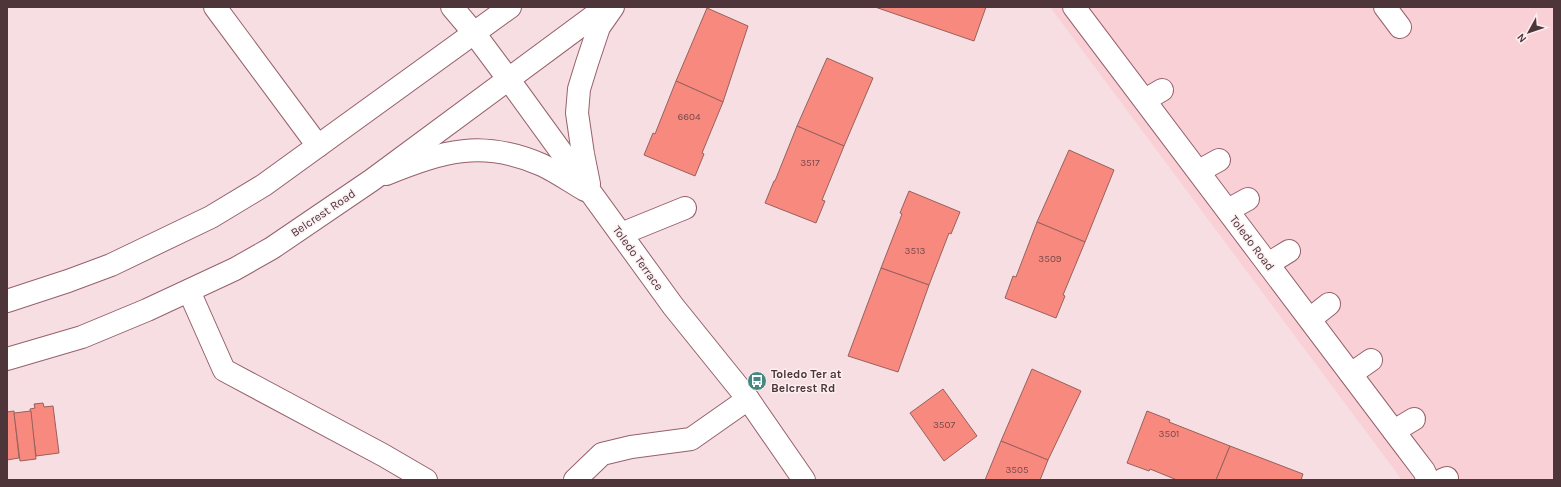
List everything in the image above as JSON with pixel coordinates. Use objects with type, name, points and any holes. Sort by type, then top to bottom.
[{"type":"street","points":[[215,7],[318,146]]},
{"type":"street","name":"Toledo Terrace","points":[[452,7],[474,33],[509,80],[673,306],[748,399],[804,480]]},
{"type":"street","points":[[7,301],[111,265],[211,218],[264,185],[510,7]]},
{"type":"street","name":"Belcrest Road","points":[[7,359],[82,337],[189,291],[235,269],[272,248],[372,180],[606,7]]},
{"type":"street","points":[[591,193],[577,113],[579,89],[599,27],[613,7]]},
{"type":"street","name":"Toledo Road","points":[[1074,7],[1106,38],[1153,95],[1199,172],[1424,471],[1439,479]]},
{"type":"street","points":[[1385,7],[1400,27]]},
{"type":"street","points":[[372,180],[422,160],[454,151],[486,150],[516,156],[543,166],[591,193]]},
{"type":"street","points":[[1199,172],[1219,160]]},
{"type":"street","points":[[1228,210],[1248,199]]},
{"type":"street","points":[[621,234],[685,208]]},
{"type":"street","points":[[1268,264],[1289,252]]},
{"type":"street","points":[[189,291],[224,370],[376,451],[426,480]]},
{"type":"street","points":[[1310,319],[1329,304]]},
{"type":"street","points":[[1351,374],[1371,360]]},
{"type":"street","points":[[575,480],[602,454],[631,447],[691,439],[748,399]]},
{"type":"street","points":[[1394,431],[1414,419]]},
{"type":"shaded area","points":[[1050,7],[1554,7],[1554,480],[1402,480]]},
{"type":"building","points":[[875,7],[986,7],[974,41]]},
{"type":"building","points":[[707,8],[748,26],[723,102],[676,81]]},
{"type":"building","points":[[827,58],[873,78],[844,146],[797,126]]},
{"type":"building","points":[[676,81],[723,102],[702,153],[704,154],[695,176],[644,155],[653,133],[655,134]]},
{"type":"building","points":[[797,126],[844,146],[822,200],[825,201],[816,223],[765,203]]},
{"type":"building","points":[[1069,150],[1114,170],[1085,242],[1037,222]]},
{"type":"building","points":[[909,191],[960,212],[951,234],[949,233],[929,285],[881,268],[902,214],[900,213]]},
{"type":"building","points":[[1037,222],[1085,242],[1063,295],[1065,296],[1056,318],[1005,298],[1013,276],[1016,277]]},
{"type":"building","points":[[881,268],[929,285],[898,372],[848,356]]},
{"type":"building","points":[[1032,369],[1081,391],[1048,460],[1001,441]]},
{"type":"building","points":[[943,389],[977,436],[944,461],[910,413]]},
{"type":"building","points":[[43,403],[44,407],[53,406],[59,453],[36,456],[30,409],[35,408],[34,404]]},
{"type":"building","points":[[14,411],[19,458],[7,460],[7,412]]},
{"type":"building","points":[[31,411],[36,459],[20,461],[14,413]]},
{"type":"building","points":[[1147,411],[1170,420],[1169,422],[1230,446],[1216,480],[1177,480],[1150,469],[1149,471],[1127,463]]},
{"type":"building","points":[[1001,441],[1048,460],[1040,480],[985,480]]},
{"type":"building","points":[[1230,446],[1303,474],[1301,480],[1216,480]]},
{"type":"place","name":"Toledo Ter at Belcrest Rd","points":[[757,381]]}]
